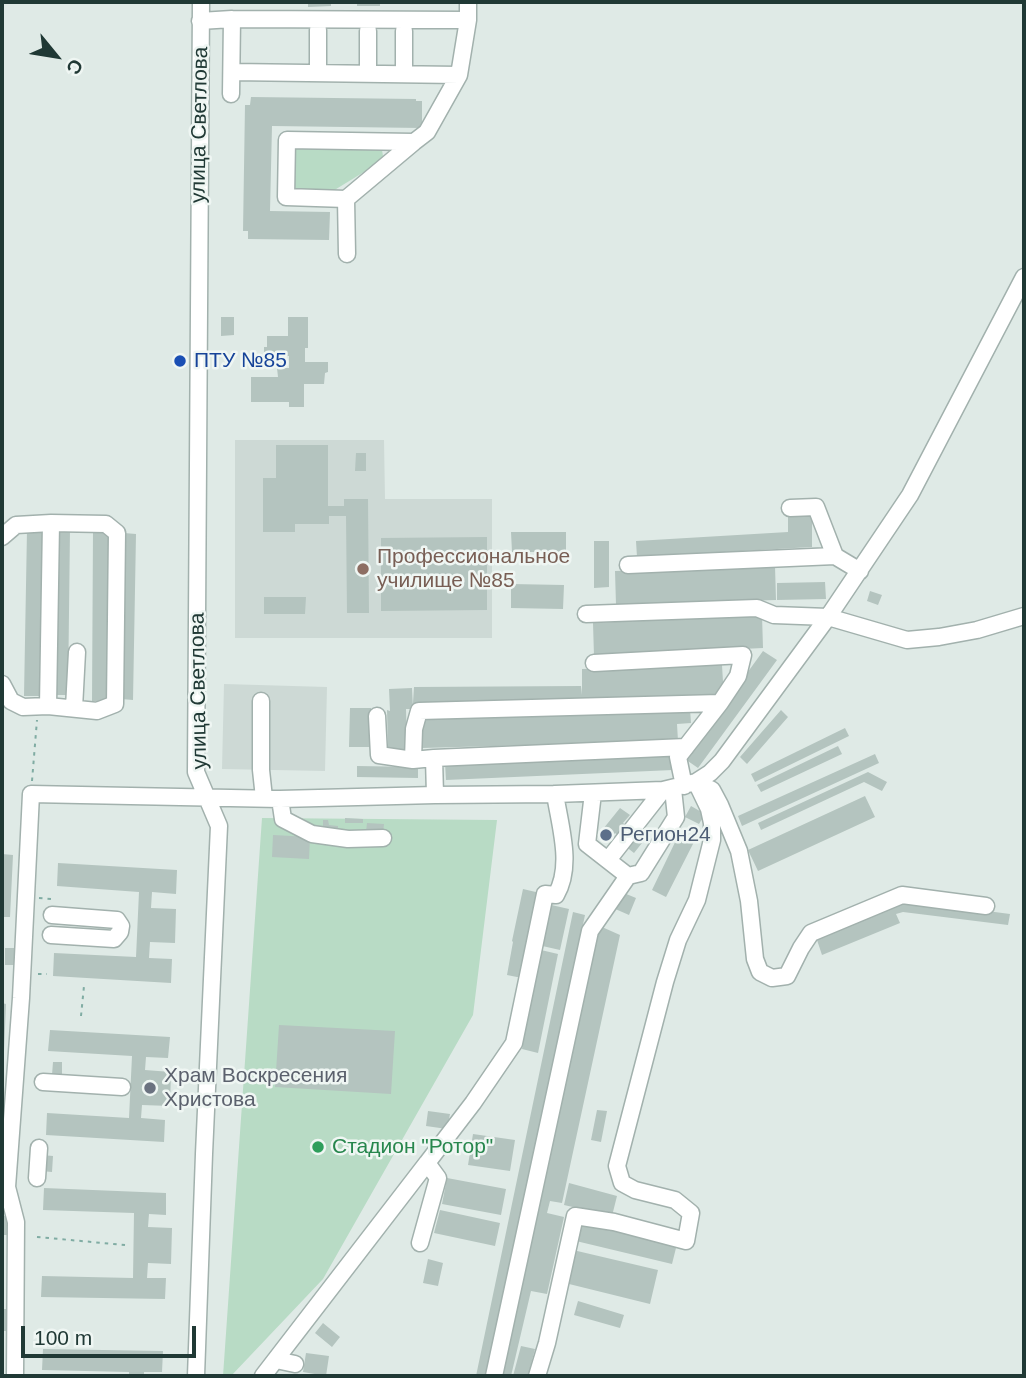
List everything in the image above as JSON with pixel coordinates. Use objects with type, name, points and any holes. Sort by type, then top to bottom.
[{"type":"street","name":"улица Светлова","points":[[196,1376],[219,825],[196,772],[201,2]]},
{"type":"street","points":[[414,142],[286,140],[286,197],[346,200],[427,132],[459,75],[468,20],[468,2]]},
{"type":"street","points":[[231,94],[232,19]]},
{"type":"street","points":[[201,21],[468,20]]},
{"type":"street","points":[[318,30],[318,73]]},
{"type":"street","points":[[369,31],[369,74]]},
{"type":"street","points":[[404,31],[404,74]]},
{"type":"street","points":[[232,72],[459,75]]},
{"type":"street","points":[[346,200],[347,254]]},
{"type":"street","points":[[608,860],[679,787],[710,773],[722,761],[828,617],[910,495],[1024,277]]},
{"type":"street","points":[[790,508],[816,507],[835,556]]},
{"type":"street","points":[[43,706],[51,523]]},
{"type":"street","points":[[2,537],[16,525],[51,523],[106,524],[117,533],[115,704],[97,711],[23,707],[11,701],[2,684]]},
{"type":"street","points":[[628,565],[835,556],[860,571]]},
{"type":"street","points":[[586,614],[757,608],[774,615],[828,617],[907,640],[977,630],[1024,616]]},
{"type":"street","points":[[74,708],[77,652]]},
{"type":"street","points":[[494,1376],[590,931],[628,876],[641,873],[676,817],[678,757],[720,704],[738,676],[743,655],[594,663]]},
{"type":"street","points":[[261,701],[261,770],[283,820],[312,834],[348,839],[383,838]]},
{"type":"street","points":[[413,760],[414,729],[419,711],[720,704]]},
{"type":"street","points":[[377,716],[379,755],[413,760],[686,747]]},
{"type":"street","points":[[434,758],[435,795]]},
{"type":"street","points":[[537,1376],[547,1343],[575,1216],[614,1222],[686,1241],[691,1213],[676,1200],[622,1184],[617,1166],[665,982],[678,940],[697,900],[712,840],[709,809],[679,787]]},
{"type":"street","points":[[15,1376],[9,1291],[16,1222],[4,1186],[21,998],[31,794],[272,799],[593,793],[679,787],[712,790],[739,851],[749,901],[755,959],[760,972],[772,978],[787,976],[811,933],[902,895],[986,906]]},
{"type":"street","points":[[593,793],[587,844],[628,876]]},
{"type":"street","points":[[263,1376],[473,1102],[514,1043],[545,894],[556,895],[563,883],[565,863],[555,794]]},
{"type":"street","points":[[51,935],[114,939],[121,926],[117,920],[52,915]]},
{"type":"street","points":[[43,1082],[122,1087]]},
{"type":"street","points":[[37,1178],[39,1148]]},
{"type":"street","points":[[420,1243],[438,1178],[427,1163]]},
{"type":"street","points":[[276,1360],[295,1364]]},
{"type":"path","points":[[31,794],[43,706]]},
{"type":"path","points":[[81,1016],[84,986]]},
{"type":"path","points":[[37,1237],[125,1245]]},
{"type":"shaded area","name":"Профессиональное училище №85","points":[[235,440],[384,440],[385,499],[492,499],[492,638],[235,638]]},
{"type":"shaded area","points":[[224,684],[327,687],[325,771],[222,769]]},
{"type":"green space","points":[[292,145],[378,145],[383,156],[377,164],[328,194],[291,192]]},
{"type":"green space","name":"Стадион \"Ротор\"","points":[[262,818],[497,820],[473,1015],[323,1279],[231,1376],[223,1376]]},
{"type":"building","points":[[302,2],[331,2],[331,6],[308,7],[308,4]]},
{"type":"building","points":[[357,2],[380,2],[380,6],[357,6]]},
{"type":"building","points":[[251,97],[416,99],[422,101],[422,128],[272,126],[270,211],[330,212],[329,240],[248,239],[248,231],[243,231],[245,105],[250,105]]},
{"type":"building","points":[[221,317],[234,317],[234,335],[221,336]]},
{"type":"building","points":[[288,317],[308,317],[305,362],[328,362],[324,384],[304,384],[304,407],[289,407],[289,402],[251,402],[251,377],[278,377],[277,368],[289,368],[289,356],[264,356],[267,336],[288,336]]},
{"type":"building","points":[[276,445],[328,445],[328,506],[344,506],[344,499],[368,499],[369,613],[347,613],[346,516],[329,516],[329,524],[295,524],[295,532],[263,532],[263,478],[276,478]]},
{"type":"building","points":[[356,453],[366,453],[366,471],[355,471]]},
{"type":"building","points":[[812,513],[812,547],[637,557],[636,541],[788,532],[788,514]]},
{"type":"building","points":[[58,529],[70,529],[68,695],[56,695]]},
{"type":"building","points":[[27,530],[43,530],[40,696],[24,696]]},
{"type":"building","points":[[93,531],[109,532],[108,701],[92,701]]},
{"type":"building","points":[[511,532],[566,532],[566,552],[512,552]]},
{"type":"building","points":[[124,533],[136,534],[133,700],[121,699]]},
{"type":"building","points":[[487,537],[487,610],[381,611],[381,538]]},
{"type":"building","points":[[594,541],[609,541],[609,587],[594,588]]},
{"type":"building","points":[[775,566],[776,600],[616,605],[615,571]]},
{"type":"building","points":[[825,582],[826,599],[777,600],[777,583]]},
{"type":"building","points":[[511,584],[564,585],[563,609],[511,608]]},
{"type":"building","points":[[870,591],[882,595],[878,605],[867,601]]},
{"type":"building","points":[[264,597],[306,597],[305,614],[264,614]]},
{"type":"building","points":[[762,615],[763,648],[594,656],[593,623]]},
{"type":"building","points":[[763,651],[777,660],[698,768],[685,759]]},
{"type":"building","points":[[722,665],[723,682],[719,696],[413,703],[414,687],[581,686],[582,695],[582,669]]},
{"type":"building","points":[[412,688],[413,709],[406,709],[407,749],[388,749],[389,689]]},
{"type":"building","points":[[350,708],[371,708],[371,747],[349,747]]},
{"type":"building","points":[[690,709],[691,723],[677,724],[678,741],[422,748],[421,717]]},
{"type":"building","points":[[781,710],[788,717],[747,764],[740,757]]},
{"type":"building","points":[[845,728],[849,736],[755,782],[751,774]]},
{"type":"building","points":[[838,746],[842,754],[761,792],[757,785]]},
{"type":"building","points":[[875,754],[879,763],[742,826],[738,816]]},
{"type":"building","points":[[672,755],[673,770],[446,780],[445,763]]},
{"type":"building","points":[[357,766],[418,767],[418,778],[357,777]]},
{"type":"building","points":[[868,772],[887,782],[882,791],[864,782],[761,830],[758,823]]},
{"type":"building","points":[[865,796],[875,817],[758,871],[748,850]]},
{"type":"building","points":[[691,806],[705,814],[699,824],[685,817]]},
{"type":"building","points":[[620,808],[630,815],[623,823],[646,838],[634,853],[615,833],[608,841],[599,834]]},
{"type":"building","points":[[345,818],[363,819],[363,823],[345,823]]},
{"type":"building","points":[[323,820],[328,820],[329,825],[338,826],[338,832],[323,831]]},
{"type":"building","points":[[367,823],[384,824],[383,833],[366,832]]},
{"type":"building","points":[[680,832],[695,840],[666,897],[652,890]]},
{"type":"building","points":[[273,835],[310,837],[309,859],[272,857]]},
{"type":"building","points":[[2,854],[13,855],[10,917],[2,917]]},
{"type":"building","points":[[58,863],[177,870],[176,894],[152,892],[151,908],[176,909],[175,943],[150,942],[149,958],[172,959],[171,983],[53,976],[54,953],[136,957],[139,892],[57,886]]},
{"type":"building","points":[[523,889],[540,893],[522,978],[507,975]]},
{"type":"building","points":[[619,891],[636,898],[629,915],[613,908]]},
{"type":"building","points":[[902,900],[1010,914],[1008,925],[903,912],[896,914],[900,923],[822,955],[816,937]]},
{"type":"building","points":[[547,904],[569,909],[560,950],[538,945]]},
{"type":"building","points":[[573,912],[585,915],[487,1376],[476,1376]]},
{"type":"building","points":[[602,927],[620,935],[562,1203],[550,1201],[547,1213],[564,1217],[547,1294],[531,1291],[511,1376],[499,1376],[593,938]]},
{"type":"building","points":[[5,948],[16,948],[15,965],[5,965]]},
{"type":"building","points":[[541,950],[558,954],[538,1053],[522,1049]]},
{"type":"building","points":[[2,1003],[6,1004],[4,1052],[2,1052]]},
{"type":"building","points":[[279,1025],[395,1031],[391,1094],[275,1087]]},
{"type":"building","points":[[50,1030],[170,1037],[168,1058],[146,1057],[145,1070],[171,1072],[170,1106],[142,1105],[141,1118],[165,1120],[164,1142],[46,1135],[47,1113],[129,1118],[132,1056],[48,1051]]},
{"type":"building","points":[[53,1062],[62,1062],[62,1075],[52,1075]]},
{"type":"building","points":[[597,1110],[607,1111],[601,1142],[591,1140]]},
{"type":"building","points":[[428,1111],[450,1114],[447,1129],[426,1126]]},
{"type":"building","points":[[473,1134],[515,1140],[510,1171],[468,1165]]},
{"type":"building","points":[[42,1155],[53,1156],[52,1172],[41,1171]]},
{"type":"building","points":[[447,1178],[506,1189],[501,1215],[442,1204]]},
{"type":"building","points":[[569,1183],[617,1196],[612,1216],[564,1205]]},
{"type":"building","points":[[44,1188],[166,1193],[166,1215],[149,1214],[148,1227],[172,1228],[171,1264],[148,1263],[147,1278],[166,1278],[165,1299],[41,1297],[42,1276],[133,1278],[134,1213],[43,1210]]},
{"type":"building","points":[[440,1210],[500,1223],[495,1246],[434,1233]]},
{"type":"building","points":[[2,1216],[7,1216],[7,1235],[2,1235]]},
{"type":"building","points":[[581,1220],[677,1244],[672,1264],[576,1241]]},
{"type":"building","points":[[573,1250],[658,1270],[650,1304],[565,1283]]},
{"type":"building","points":[[428,1259],[443,1263],[438,1286],[423,1283]]},
{"type":"building","points":[[578,1301],[624,1315],[620,1328],[574,1315]]},
{"type":"building","points":[[2,1309],[9,1309],[9,1331],[2,1331]]},
{"type":"building","points":[[323,1323],[340,1337],[332,1347],[315,1333]]},
{"type":"building","points":[[521,1346],[535,1349],[528,1376],[513,1376]]},
{"type":"building","points":[[43,1349],[163,1351],[162,1372],[144,1372],[144,1376],[129,1376],[129,1372],[42,1370]]},
{"type":"building","points":[[306,1353],[329,1356],[326,1376],[303,1372]]},
{"type":"place","name":"ПТУ №85","points":[[180,361]]},
{"type":"place","name":"Профессиональное училище №85","points":[[363,569]]},
{"type":"place","name":"Регион24","points":[[606,835]]},
{"type":"place","name":"Храм Воскресения Христова","points":[[150,1088]]},
{"type":"place","name":"Стадион \"Ротор\"","points":[[318,1147]]}]
